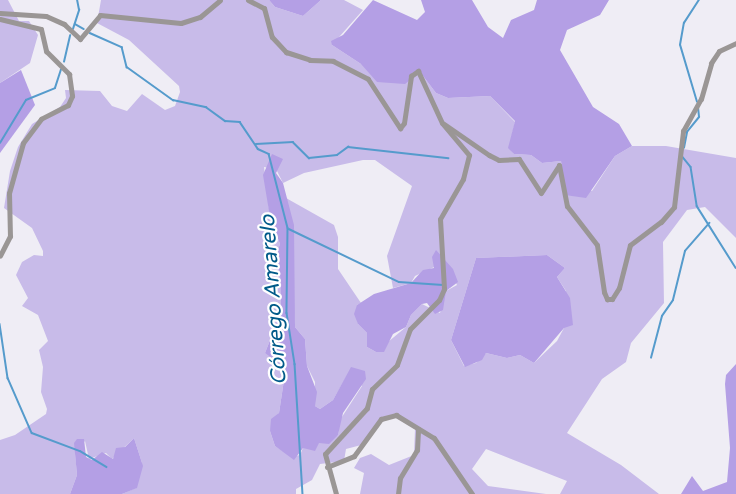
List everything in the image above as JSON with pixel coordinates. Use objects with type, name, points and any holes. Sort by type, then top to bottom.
[{"type":"street","points":[[0,13],[46,16],[62,22],[80,39],[100,15],[181,23],[200,17],[220,0]]},
{"type":"street","points":[[248,0],[264,8],[272,37],[286,52],[310,60],[333,61],[368,79],[398,127],[404,123],[411,76],[418,71],[442,123],[469,156],[463,179],[441,219],[444,289],[439,300],[410,329],[397,365],[372,389],[368,408],[327,449],[324,458],[336,494]]},
{"type":"street","points":[[0,19],[41,29],[46,51],[69,74],[72,92],[68,105],[44,116],[23,143],[9,193],[10,236],[0,256]]},
{"type":"street","points":[[442,123],[499,160],[519,159],[541,193],[559,165],[567,206],[597,245],[604,292],[607,299],[612,299],[619,288],[630,245],[661,222],[674,207],[683,131],[701,99],[711,63],[719,51],[736,43]]},
{"type":"street","points":[[327,467],[354,456],[381,419],[403,417],[440,445],[472,494]]},
{"type":"street","points":[[398,494],[400,478],[417,450],[418,429]]},
{"type":"shaded area","points":[[0,0],[8,0],[19,21],[29,21],[38,35],[30,63],[0,83]]},
{"type":"shaded area","points":[[101,0],[269,0],[275,7],[303,16],[321,0],[344,0],[363,10],[332,45],[361,64],[420,72],[436,93],[448,98],[490,96],[515,122],[509,148],[514,154],[531,155],[542,163],[561,161],[561,177],[592,191],[615,156],[632,146],[666,146],[736,158],[736,238],[705,207],[687,210],[663,242],[664,303],[631,343],[626,362],[602,379],[567,433],[621,465],[659,494],[560,494],[567,481],[486,449],[472,469],[488,486],[546,494],[360,494],[364,473],[354,468],[360,458],[371,454],[389,465],[414,455],[415,429],[393,416],[380,423],[365,444],[346,449],[344,461],[320,464],[312,480],[296,489],[296,494],[122,494],[136,488],[142,463],[134,438],[112,459],[106,453],[89,459],[85,441],[75,452],[77,475],[70,494],[0,494],[0,440],[15,435],[46,414],[47,409],[41,392],[43,367],[39,350],[48,341],[38,315],[22,306],[28,298],[16,275],[22,262],[34,255],[43,256],[43,251],[32,228],[4,208],[10,171],[18,147],[32,124],[60,107],[66,98],[65,90],[100,91],[112,106],[127,111],[142,94],[165,110],[175,106],[180,92],[179,86],[129,40],[97,23]],"holes":[[[363,160],[375,160],[412,186],[387,256],[393,288],[411,283],[415,276],[445,262],[457,285],[446,291],[440,313],[422,304],[411,315],[406,327],[376,352],[367,347],[367,333],[358,324],[357,305],[361,303],[338,269],[338,237],[334,225],[286,198],[295,327],[305,339],[307,366],[315,382],[315,406],[320,409],[333,400],[349,372],[362,386],[340,420],[338,435],[303,448],[300,455],[292,457],[275,446],[270,431],[279,413],[284,380],[281,356],[265,353],[281,312],[280,273],[275,258],[280,244],[270,217],[264,167],[276,169],[283,183],[304,173]],[[547,255],[565,268],[557,277],[566,291],[564,328],[557,341],[534,363],[520,355],[507,358],[486,353],[476,363],[464,366],[451,340],[476,258]]]},
{"type":"shaded area","points":[[269,0],[321,0],[303,16],[275,7]]},
{"type":"shaded area","points":[[373,0],[417,20],[425,12],[421,0],[472,0],[488,27],[503,38],[511,20],[534,10],[537,0],[609,0],[600,15],[567,30],[560,50],[593,107],[619,124],[632,146],[615,156],[586,198],[565,195],[561,161],[542,163],[531,155],[514,154],[508,148],[515,121],[490,96],[448,98],[436,93],[420,72],[405,84],[377,82],[361,64],[332,45],[331,41],[343,35]]},
{"type":"shaded area","points":[[21,70],[35,105],[0,153],[0,83]]},
{"type":"shaded area","points":[[272,154],[283,159],[276,173],[283,183],[294,225],[295,327],[305,339],[307,366],[317,392],[315,406],[320,409],[333,400],[351,367],[365,371],[366,379],[343,413],[338,435],[329,444],[319,443],[315,451],[303,448],[294,460],[275,446],[270,431],[271,419],[279,413],[284,380],[281,357],[272,358],[265,353],[281,312],[280,273],[275,258],[280,244],[270,217],[263,175]]},
{"type":"shaded area","points":[[436,250],[453,269],[458,282],[446,291],[443,310],[435,314],[427,303],[422,304],[411,315],[406,327],[393,334],[384,352],[376,352],[367,347],[367,333],[358,324],[354,314],[357,305],[374,294],[411,283],[423,270],[434,268],[432,257]]},
{"type":"shaded area","points":[[547,255],[565,268],[557,277],[570,298],[573,325],[564,328],[534,363],[520,355],[507,358],[486,353],[482,360],[465,367],[451,340],[476,258]]},
{"type":"shaded area","points":[[736,364],[736,494],[681,494],[692,476],[703,491],[727,482],[730,448],[725,384],[726,375]]},
{"type":"shaded area","points":[[134,438],[143,466],[137,488],[122,494],[70,494],[77,475],[74,443],[77,439],[84,439],[86,457],[92,460],[102,452],[113,459],[116,448],[125,447]]},
{"type":"waterway","name":"Córrego Amarelo","points":[[73,29],[79,10],[77,0]]},
{"type":"waterway","points":[[697,102],[680,45],[684,23],[699,0]]},
{"type":"waterway","name":"Córrego Amarelo","points":[[75,24],[84,29]]},
{"type":"waterway","name":"Córrego Amarelo","points":[[90,33],[122,47],[127,67],[173,100],[206,107],[225,121],[240,122],[258,149],[269,154],[288,228],[287,313],[295,364],[303,494]]},
{"type":"waterway","points":[[64,62],[70,36]]},
{"type":"waterway","points":[[0,143],[26,100],[55,88],[61,70]]},
{"type":"waterway","points":[[684,148],[687,132],[699,117],[698,107]]},
{"type":"waterway","points":[[256,144],[293,142],[309,158],[337,155],[348,147],[448,158]]},
{"type":"waterway","points":[[682,156],[691,167],[697,206],[736,268]]},
{"type":"waterway","points":[[651,358],[662,316],[673,300],[685,251],[709,223]]},
{"type":"waterway","points":[[289,229],[399,282],[443,285]]},
{"type":"waterway","points":[[0,324],[8,378],[32,433],[80,451],[107,467]]}]
